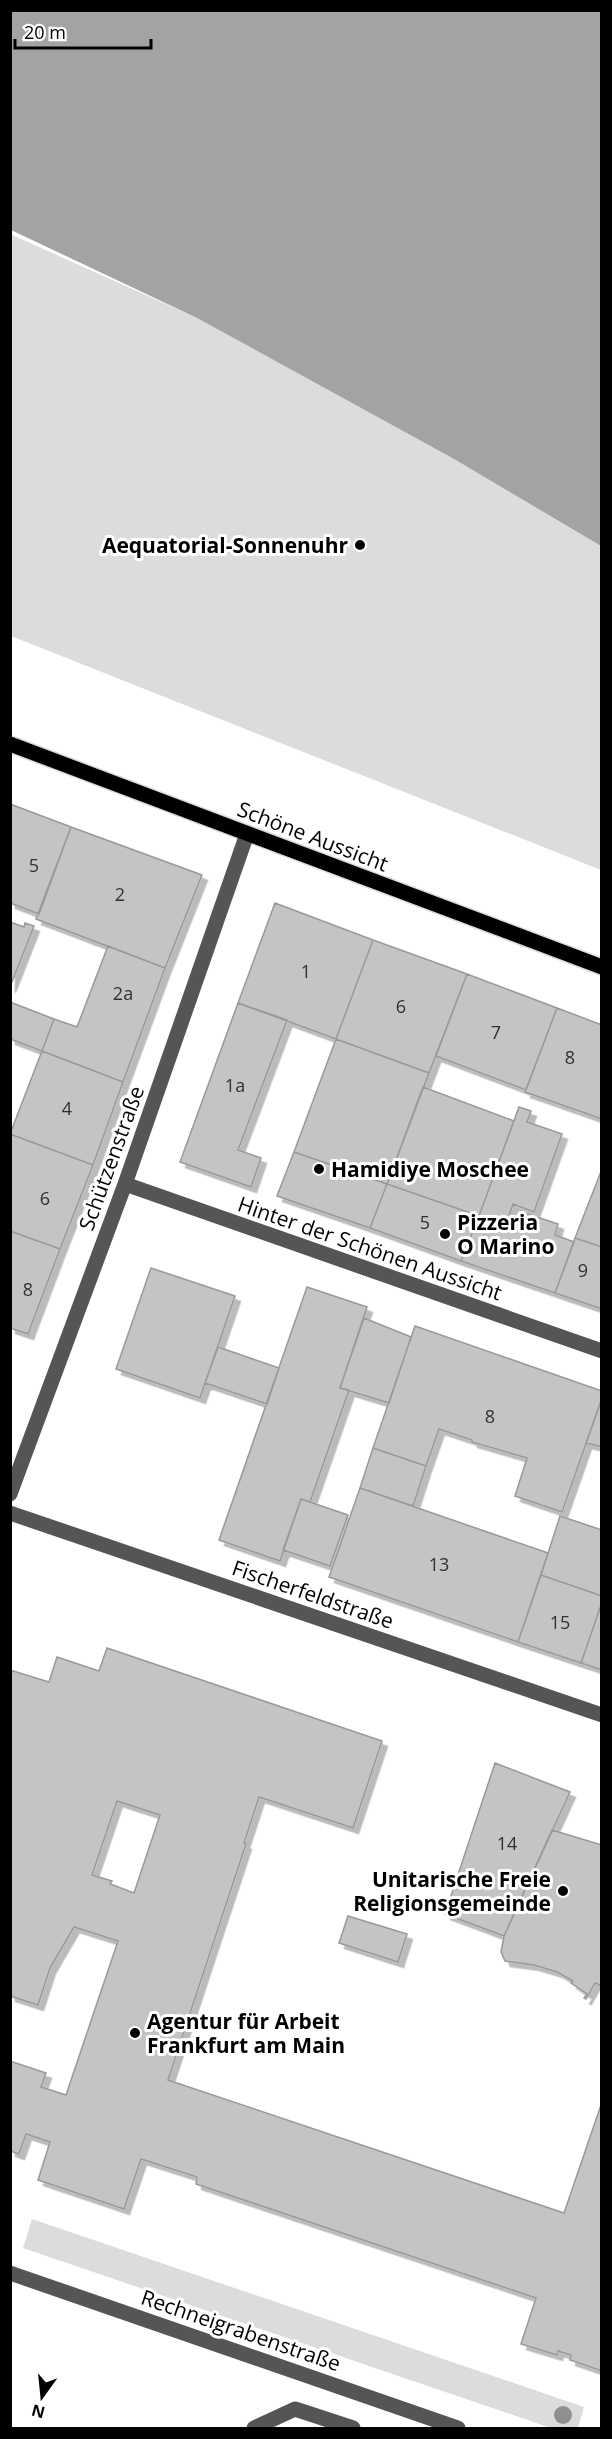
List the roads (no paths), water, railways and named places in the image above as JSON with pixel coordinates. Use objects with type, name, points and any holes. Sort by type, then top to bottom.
[{"type":"main road","name":"Schöne Aussicht","points":[[10,744],[602,967]]},
{"type":"street","name":"Schützenstraße","points":[[10,1494],[125,1184],[248,834]]},
{"type":"street","name":"Hinter der Schönen Aussicht","points":[[125,1184],[602,1351]]},
{"type":"street","name":"Fischerfeldstraße","points":[[10,1512],[602,1715]]},
{"type":"street","name":"Rechneigrabenstraße","points":[[10,2273],[458,2428]]},
{"type":"street","points":[[254,2428],[296,2409],[353,2428]]},
{"type":"place","name":"Aequatorial-Sonnenuhr","points":[[360,545]]},
{"type":"place","name":"Hamidiye Moschee","points":[[319,1169]]},
{"type":"place","name":"Pizzeria O Marino","points":[[445,1234]]},
{"type":"place","name":"Unitarische Freie Religionsgemeinde","points":[[563,1891]]},
{"type":"place","name":"Agentur für Arbeit Frankfurt am Main","points":[[135,2033]]}]
